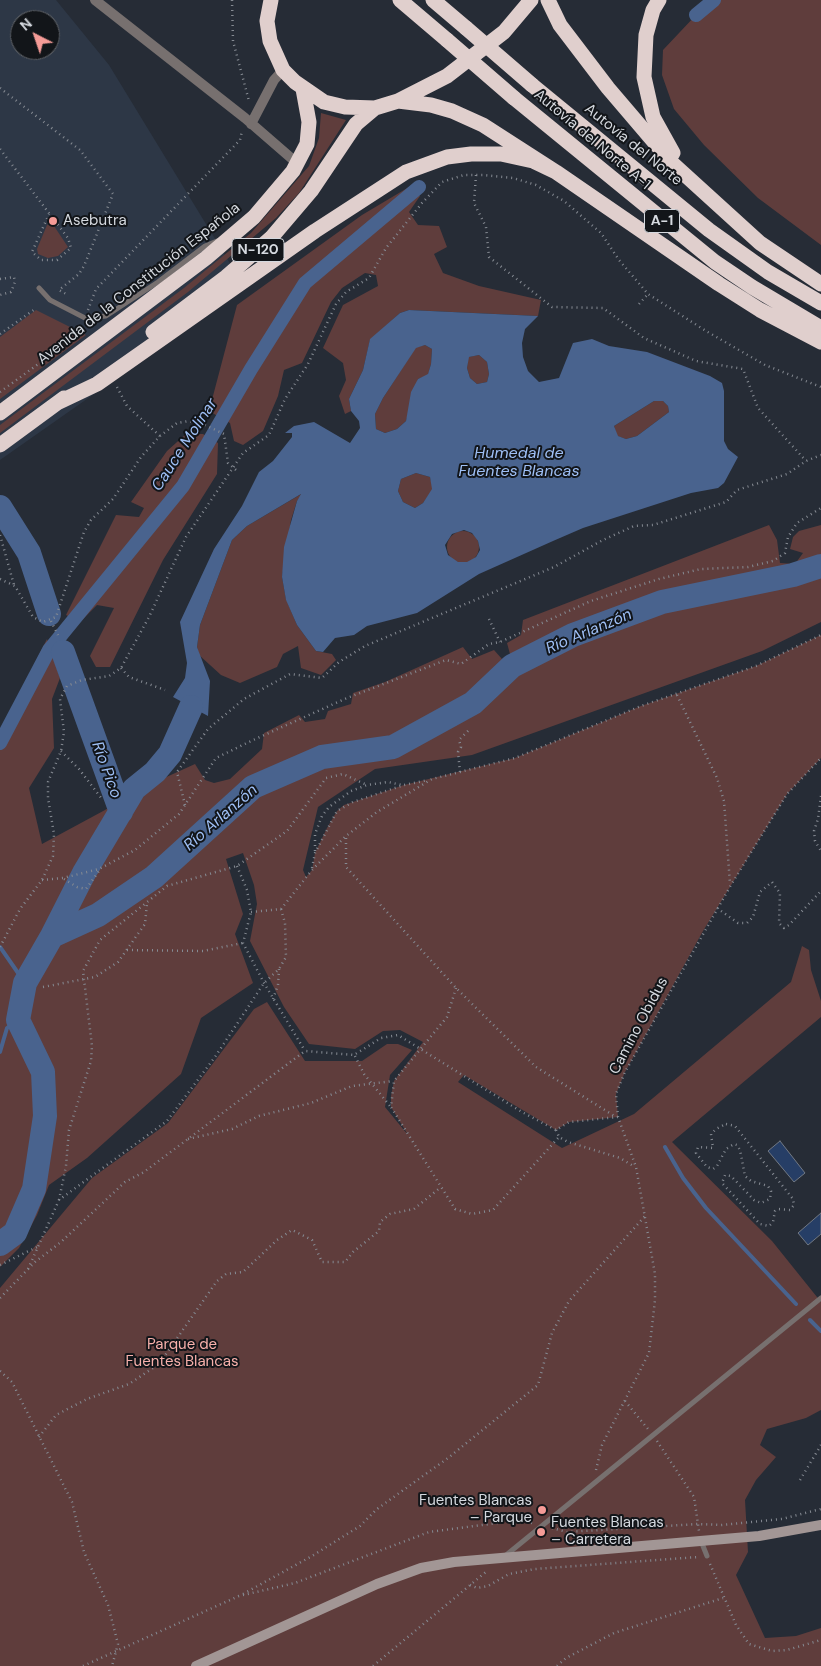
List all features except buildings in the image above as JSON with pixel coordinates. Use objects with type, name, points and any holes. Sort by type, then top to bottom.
[{"type":"highway","name":"Autovía del Norte A-1","points":[[400,0],[514,98],[714,262],[821,328]]},
{"type":"highway","name":"Autovía del Norte","points":[[433,0],[532,85],[709,230],[768,272],[821,303]]},
{"type":"highway","name":"N-120","points":[[0,444],[226,277],[271,238],[311,191],[356,124],[375,108],[398,100],[447,76],[504,32],[531,0]]},
{"type":"highway","points":[[548,0],[560,25],[608,88],[649,137],[694,183],[760,243],[821,284]]},
{"type":"highway","points":[[659,0],[646,35],[644,56],[645,84],[653,117],[664,140],[694,183]]},
{"type":"highway","name":"N-120","points":[[269,2],[267,21],[270,41],[283,70],[303,89],[324,102],[345,107],[375,108]]},
{"type":"highway","name":"Avenida de la Constitución Española","points":[[0,414],[193,268],[236,232],[277,191],[298,164],[307,144],[309,122],[303,89]]},
{"type":"highway","points":[[398,100],[431,105],[468,117],[556,172],[719,284],[760,310],[821,342]]},
{"type":"highway","points":[[57,403],[96,384],[315,231],[406,172],[447,157],[471,154],[501,154],[533,161],[556,172]]},
{"type":"main road","points":[[196,1666],[399,1576],[454,1562],[785,1533],[821,1525]]},
{"type":"street","points":[[96,0],[248,121],[298,164]]},
{"type":"street","points":[[248,121],[274,80],[283,70]]},
{"type":"lane","points":[[39,288],[50,300],[84,318],[106,316],[120,309],[205,246],[236,232]]},
{"type":"lane","points":[[502,1558],[594,1481],[821,1298]]},
{"type":"lane","points":[[701,1541],[707,1556]]},
{"type":"path","points":[[0,392],[78,335],[96,289],[240,140],[248,121],[250,99],[233,41],[232,0]]},
{"type":"path","points":[[0,88],[80,150],[113,194],[84,266],[79,274],[58,290],[66,294]]},
{"type":"path","points":[[0,149],[49,214],[71,244],[71,248],[57,260],[41,260],[32,252],[49,214]]},
{"type":"path","points":[[476,175],[474,203],[486,227],[490,257],[552,307],[603,308],[644,338],[696,361],[743,369],[758,408],[806,460]]},
{"type":"path","points":[[0,947],[20,910],[42,880],[53,856],[54,834],[48,798],[48,782],[61,751],[64,732],[60,699],[67,686],[82,680],[109,676],[121,668],[149,617],[186,537],[231,468],[243,453],[269,435],[285,399],[308,364],[336,304],[346,292],[369,278],[386,248],[422,202],[442,182],[451,178],[476,175],[513,178],[564,200],[601,233],[618,260],[648,294],[706,331],[765,365],[821,387]]},
{"type":"path","points":[[0,279],[14,277],[15,282],[11,292],[0,295]]},
{"type":"path","points":[[639,304],[648,294]]},
{"type":"path","points":[[0,334],[35,309]]},
{"type":"path","points":[[111,374],[127,406],[160,436]]},
{"type":"path","points":[[0,534],[15,586],[33,617],[43,622],[50,621],[56,617],[84,532],[91,520],[113,499],[141,457],[160,436],[177,423],[189,421],[205,425],[224,434],[228,463],[231,468],[236,470]]},
{"type":"path","points":[[185,805],[177,772],[208,729],[244,699],[290,674],[322,678],[339,662],[365,646],[554,567],[603,540],[634,526],[653,524],[726,502],[737,490],[787,474],[806,460],[821,455]]},
{"type":"path","points":[[42,880],[62,878],[99,869],[136,850],[179,814],[216,758],[347,698],[446,660],[461,664],[489,644],[500,642],[591,601],[658,579],[701,569],[748,567],[773,562],[785,553],[788,538],[796,523],[821,508]]},
{"type":"path","points":[[0,580],[15,586]]},
{"type":"path","points":[[489,619],[500,642]]},
{"type":"path","points":[[50,621],[58,635]]},
{"type":"path","points":[[315,853],[337,811],[344,805],[404,785],[515,758],[641,706],[756,666],[821,635]]},
{"type":"path","points":[[121,668],[129,677],[165,690]]},
{"type":"path","points":[[677,695],[717,778],[724,801],[730,885]]},
{"type":"path","points":[[460,772],[458,752],[461,747],[459,740],[469,730]]},
{"type":"path","points":[[61,751],[79,769],[102,799]]},
{"type":"path","name":"Camino Obidus","points":[[594,1481],[602,1445],[649,1353],[653,1327],[655,1274],[636,1168],[618,1118],[616,1094],[625,1072],[730,885],[787,794],[821,758]]},
{"type":"path","points":[[27,1270],[59,1200],[66,1166],[68,1130],[91,1061],[92,1046],[82,971],[100,940],[166,886],[237,866],[287,831],[326,778],[343,774],[367,785]]},
{"type":"path","points":[[251,912],[281,908],[312,870],[346,836],[377,812],[432,779]]},
{"type":"path","points":[[312,870],[315,853],[315,834],[322,816],[329,807],[351,791],[367,785],[388,782],[404,785]]},
{"type":"path","points":[[821,796],[818,819],[814,831],[815,841],[821,851]]},
{"type":"path","points":[[346,836],[346,867],[456,988],[536,1066],[618,1118]]},
{"type":"path","points":[[237,866],[247,890],[251,912],[243,942],[273,999],[305,1051]]},
{"type":"path","points":[[62,878],[77,887],[86,889],[99,869]]},
{"type":"path","points":[[717,908],[738,923],[747,923],[753,917],[760,892],[772,882],[780,893],[780,923],[784,928],[821,891]]},
{"type":"path","points":[[43,987],[95,977],[118,962],[145,924],[147,902]]},
{"type":"path","points":[[59,1200],[166,1121],[215,1057],[264,983],[279,968],[286,956],[285,923],[281,908]]},
{"type":"path","points":[[127,950],[203,951],[243,942]]},
{"type":"path","points":[[273,999],[278,985],[279,968]]},
{"type":"path","points":[[391,1107],[394,1081],[447,1017],[456,988]]},
{"type":"path","points":[[0,1298],[27,1270],[125,1182],[144,1172],[305,1051],[354,1056],[381,1038],[398,1035],[522,1112],[556,1130],[559,1137],[620,1158],[636,1168]]},
{"type":"path","points":[[354,1056],[372,1084],[391,1107],[455,1208],[472,1214],[493,1210],[559,1137]]},
{"type":"path","points":[[187,1139],[232,1128],[259,1116],[311,1103],[352,1086],[394,1081]]},
{"type":"path","points":[[556,1130],[569,1122],[618,1118]]},
{"type":"path","points":[[726,1124],[735,1126],[793,1199],[794,1205],[790,1210],[778,1208],[775,1211],[773,1222],[769,1226],[760,1224],[722,1183],[725,1175],[731,1176],[754,1200],[761,1204],[770,1199],[771,1191],[768,1186],[751,1181],[745,1176],[740,1150],[737,1145],[734,1144],[726,1149],[717,1166],[713,1169],[707,1167],[696,1153],[698,1146],[713,1148],[710,1138],[716,1128],[726,1124]]},
{"type":"path","points":[[39,1437],[56,1415],[87,1399],[129,1384],[159,1364],[217,1281],[226,1274],[242,1272],[277,1240],[292,1230],[312,1240],[322,1262],[345,1262],[353,1252],[379,1231],[380,1222],[390,1214],[414,1209],[441,1187]]},
{"type":"path","points":[[239,1596],[312,1556],[360,1526],[377,1509],[448,1458],[538,1385],[552,1334],[569,1301],[645,1216]]},
{"type":"path","points":[[0,1265],[38,1247]]},
{"type":"path","points":[[0,1371],[12,1382],[72,1502],[84,1552],[108,1606],[118,1644],[111,1666],[116,1666]]},
{"type":"path","points":[[625,1401],[652,1434],[694,1497],[701,1541]]},
{"type":"path","points":[[800,1480],[821,1445]]},
{"type":"path","points":[[470,1585],[477,1588],[488,1586],[509,1574],[535,1569],[707,1556],[736,1625],[749,1644],[772,1651],[787,1650],[821,1640]]},
{"type":"path","points":[[373,1666],[502,1558]]},
{"type":"path","points":[[557,1666],[566,1658],[614,1633],[724,1597]]},
{"type":"shaded area","points":[[0,0],[56,0],[109,65],[245,288],[0,460]]},
{"type":"green space","points":[[714,0],[821,0],[821,245],[758,198],[704,145],[674,109],[662,75],[663,50],[696,15]]},
{"type":"green space","points":[[321,113],[346,120],[299,193],[276,218],[188,292],[0,433],[0,425],[184,288],[251,233],[309,166],[319,138]]},
{"type":"green space","points":[[409,187],[420,196],[409,212],[418,225],[439,226],[447,247],[434,254],[443,273],[479,286],[541,300],[538,316],[409,310],[400,313],[370,340],[363,370],[349,399],[351,411],[345,414],[339,396],[346,380],[343,363],[323,348],[343,305],[378,286],[376,275],[365,273],[342,288],[331,302],[302,363],[284,370],[278,396],[263,431],[243,445],[234,441],[230,423],[209,411],[237,305],[362,215]]},
{"type":"green space","points":[[52,223],[68,247],[58,256],[48,258],[38,254],[37,249],[47,225]]},
{"type":"green space","points":[[36,310],[86,335],[0,399],[0,337]]},
{"type":"green space","points":[[425,345],[432,349],[431,364],[428,375],[418,379],[406,421],[397,429],[385,433],[376,429],[375,414],[383,398],[416,347]]},
{"type":"green space","points":[[479,355],[487,362],[489,374],[487,382],[477,384],[470,378],[467,368],[468,357]]},
{"type":"green space","points":[[654,401],[663,401],[668,406],[669,412],[637,436],[626,439],[617,436],[614,426]]},
{"type":"green space","points":[[186,434],[203,434],[218,443],[217,474],[163,560],[110,667],[96,667],[90,656],[114,608],[97,605],[80,622],[66,615],[116,515],[139,517],[144,508],[131,502],[167,451]]},
{"type":"green space","points":[[416,473],[430,477],[433,489],[423,503],[415,508],[403,502],[398,491],[401,479]]},
{"type":"green space","points":[[303,493],[297,501],[291,520],[282,577],[286,599],[297,625],[316,651],[332,654],[336,660],[321,675],[301,668],[298,646],[283,654],[277,667],[240,683],[221,675],[199,655],[197,647],[200,625],[232,540],[247,526]]},
{"type":"green space","name":"Parque de Fuentes Blancas","points":[[769,525],[777,540],[780,563],[795,564],[803,553],[790,549],[793,537],[799,531],[821,525],[821,622],[762,651],[472,755],[375,769],[318,807],[303,870],[306,877],[312,870],[315,853],[327,828],[337,811],[344,805],[404,785],[515,758],[641,706],[756,666],[821,635],[821,758],[787,794],[703,931],[625,1072],[616,1094],[618,1117],[569,1122],[556,1130],[464,1075],[458,1082],[562,1148],[634,1114],[791,982],[802,946],[809,950],[811,970],[821,1001],[821,1017],[672,1142],[772,1241],[821,1302],[821,1410],[806,1418],[767,1429],[760,1445],[776,1457],[756,1480],[745,1500],[748,1552],[736,1575],[765,1638],[796,1636],[821,1628],[821,1666],[0,1666],[0,1288],[92,1178],[168,1123],[254,1009],[267,1002],[305,1061],[362,1061],[387,1044],[398,1044],[412,1050],[390,1075],[385,1107],[408,1135],[391,1107],[391,1096],[394,1081],[423,1042],[400,1030],[383,1031],[355,1049],[309,1044],[284,1007],[250,941],[257,904],[254,885],[243,853],[226,859],[243,914],[235,934],[253,983],[201,1018],[181,1074],[87,1158],[49,1185],[37,1215],[19,1248],[0,1267],[0,732],[47,639],[60,678],[52,699],[54,748],[29,788],[42,844],[105,810],[129,794],[195,764],[205,780],[214,783],[230,779],[262,749],[264,733],[299,715],[305,722],[325,719],[328,711],[351,704],[353,693],[385,682],[463,647],[472,659],[494,650],[502,659],[510,654],[507,643],[521,635],[523,620]]},
{"type":"green space","points":[[463,531],[469,532],[474,536],[478,541],[478,553],[474,558],[469,562],[463,563],[457,562],[452,558],[448,553],[447,547],[448,541],[452,536],[457,532]]},
{"type":"water","name":"Humedal de Fuentes Blancas","points":[[409,310],[538,316],[525,329],[522,343],[523,357],[528,371],[539,382],[559,378],[573,343],[592,339],[609,346],[647,352],[710,376],[722,383],[724,391],[724,441],[728,449],[738,457],[724,483],[718,488],[691,493],[583,528],[479,574],[417,613],[367,626],[354,635],[335,638],[323,652],[316,651],[297,625],[286,600],[282,577],[284,547],[297,501],[301,494],[247,526],[232,540],[200,625],[197,647],[210,681],[208,716],[173,697],[185,678],[187,663],[180,622],[214,549],[242,506],[259,472],[273,461],[292,437],[292,433],[285,433],[294,426],[314,422],[350,443],[360,428],[359,421],[351,411],[349,399],[363,370],[370,339],[400,313]],"holes":[[[425,345],[432,349],[428,374],[418,379],[411,392],[406,421],[397,429],[385,433],[376,429],[375,414],[383,398],[416,348]],[[479,355],[487,362],[489,374],[487,382],[477,384],[470,378],[467,368],[469,357]],[[654,401],[663,401],[668,406],[669,412],[637,436],[626,439],[618,436],[614,426]],[[416,473],[430,477],[432,489],[423,503],[415,508],[403,502],[398,491],[401,479]],[[464,530],[472,533],[478,541],[480,550],[476,557],[467,562],[458,562],[448,555],[445,545],[452,534]]]},
{"type":"waterway","name":"Cauce Molinar","points":[[696,15],[714,0]]},
{"type":"waterway","name":"Cauce Molinar","points":[[0,743],[49,650],[183,486],[251,369],[305,283],[419,187]]},
{"type":"waterway","name":"Río Pico","points":[[0,507],[29,553],[49,614]]},
{"type":"waterway","name":"Río Arlanzón","points":[[0,1244],[15,1233],[34,1189],[45,1116],[43,1072],[18,1020],[25,983],[52,936],[98,915],[154,877],[253,787],[322,757],[393,747],[473,703],[512,666],[573,635],[662,602],[793,575],[821,566]]},
{"type":"waterway","name":"Río Pico","points":[[63,652],[121,812]]},
{"type":"waterway","name":"Río Pico","points":[[52,936],[84,873],[134,789],[155,772],[170,754],[191,707]]},
{"type":"waterway","points":[[0,947],[25,983]]},
{"type":"waterway","points":[[0,1052],[7,1028],[18,1020]]},
{"type":"waterway","points":[[665,1147],[683,1178],[706,1208],[796,1304]]},
{"type":"waterway","points":[[810,1320],[821,1331]]},
{"type":"place","name":"Asebutra","points":[[53,221]]},
{"type":"place","name":"Fuentes Blancas – Parque","points":[[542,1510]]},
{"type":"place","name":"Fuentes Blancas – Carretera","points":[[541,1532]]}]
